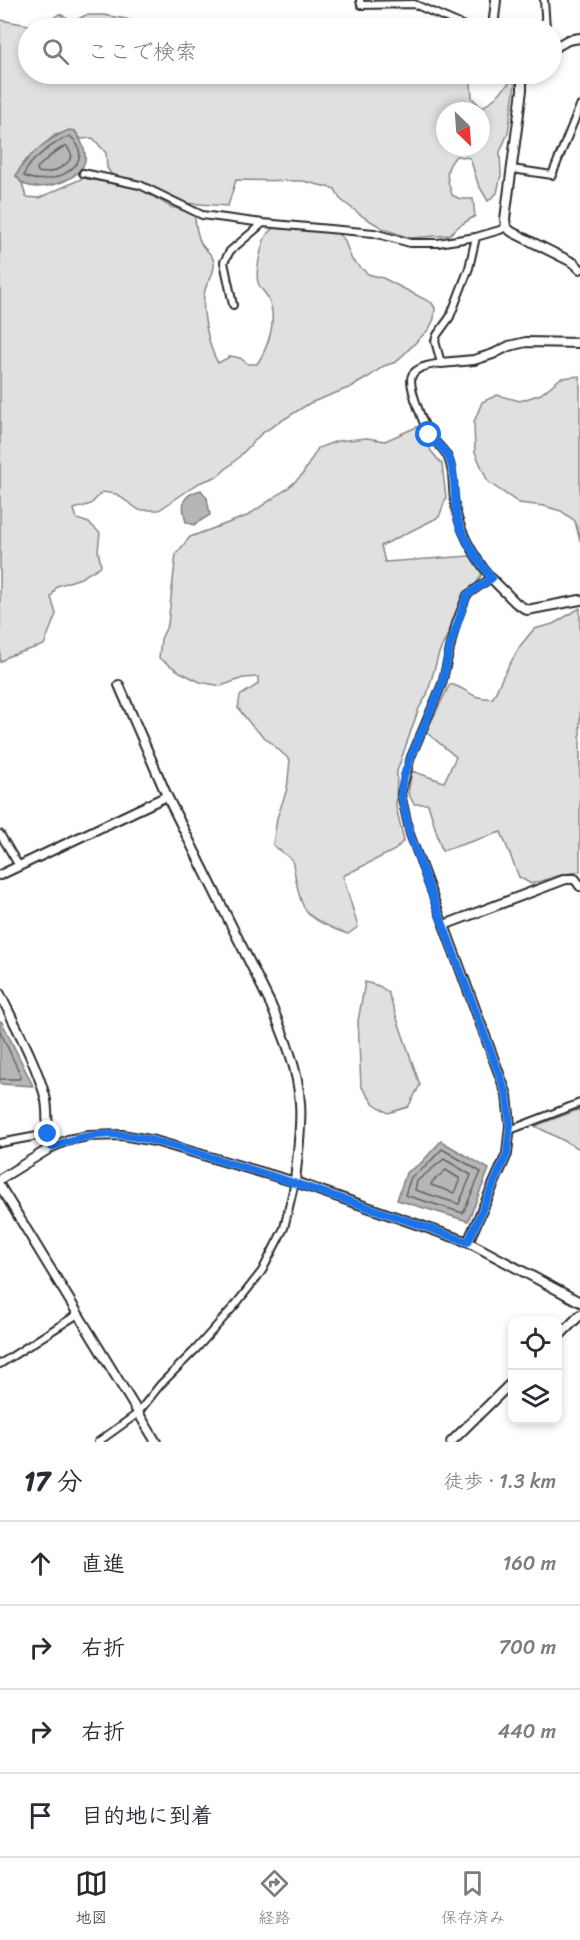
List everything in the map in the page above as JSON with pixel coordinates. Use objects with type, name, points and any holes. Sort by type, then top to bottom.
[{"type":"street","points":[[360,0],[361,5],[414,4],[446,18]]},
{"type":"street","points":[[494,18],[496,0]]},
{"type":"street","points":[[544,0],[545,18]]},
{"type":"street","points":[[562,43],[580,38]]},
{"type":"street","points":[[522,84],[506,226],[512,232],[574,263],[580,269]]},
{"type":"street","points":[[513,169],[552,175],[580,106]]},
{"type":"street","points":[[571,126],[580,129]]},
{"type":"street","points":[[83,173],[140,185],[202,214],[262,223],[374,233],[410,243],[438,243],[476,237],[506,226]]},
{"type":"street","points":[[233,304],[224,262],[230,251],[262,223]]},
{"type":"street","points":[[441,363],[435,341],[436,335],[450,317],[469,268],[476,237]]},
{"type":"street","points":[[580,343],[526,342],[474,360],[441,363],[419,369],[414,372],[411,379],[414,395],[429,435],[447,455],[453,472],[458,521],[475,557],[516,603],[528,610],[580,600]]},
{"type":"street","points":[[468,1242],[507,1154],[510,1130],[507,1095],[410,834],[401,794],[404,776],[411,757],[442,684],[450,646],[467,595],[492,578]]},
{"type":"street","points":[[98,1442],[137,1414],[160,1385],[236,1304],[262,1270],[284,1228],[295,1182],[300,1132],[300,1102],[294,1066],[271,1005],[167,796],[119,685]]},
{"type":"street","points":[[0,875],[167,796]]},
{"type":"street","points":[[0,834],[19,866]]},
{"type":"street","points":[[444,925],[566,879],[574,879],[580,886]]},
{"type":"street","points":[[0,994],[40,1080],[48,1107],[48,1134],[52,1147]]},
{"type":"street","points":[[510,1130],[580,1103]]},
{"type":"street","points":[[0,1143],[48,1134]]},
{"type":"street","points":[[0,1179],[52,1147],[68,1140],[88,1136],[122,1135],[155,1141],[295,1182],[468,1242],[580,1302]]},
{"type":"street","points":[[0,1186],[156,1442]]},
{"type":"street","points":[[0,1364],[78,1314]]},
{"type":"street","points":[[562,1333],[580,1315]]},
{"type":"street","points":[[451,1442],[508,1387]]},
{"type":"shaded area","points":[[59,14],[68,18],[53,18]]},
{"type":"shaded area","points":[[86,15],[104,15],[120,18],[80,18]]},
{"type":"shaded area","points":[[0,20],[18,23],[18,84],[471,84],[472,98],[476,102],[436,102],[436,156],[456,156],[448,170],[452,195],[460,199],[473,199],[475,216],[449,235],[410,238],[384,229],[340,199],[335,189],[303,181],[236,180],[228,206],[184,203],[139,181],[112,175],[107,168],[106,153],[93,138],[81,139],[75,131],[55,135],[23,163],[16,176],[22,183],[26,197],[39,198],[83,178],[140,189],[171,207],[194,213],[200,241],[214,261],[214,268],[205,290],[204,307],[209,338],[218,363],[231,356],[240,358],[248,364],[257,364],[265,349],[271,332],[272,314],[268,298],[259,284],[257,272],[261,249],[266,237],[279,224],[337,233],[344,239],[352,260],[368,274],[383,278],[432,303],[435,308],[434,319],[429,329],[396,362],[384,366],[351,387],[310,403],[262,433],[218,476],[199,483],[159,510],[139,510],[116,494],[102,492],[91,504],[74,509],[77,519],[89,523],[100,533],[98,550],[101,566],[81,578],[57,586],[51,597],[56,614],[44,645],[9,656],[0,662]]},
{"type":"shaded area","points":[[508,84],[515,84],[508,133],[500,152],[501,175],[497,193],[488,201],[478,184],[470,158],[456,156],[490,156],[490,102]]},
{"type":"shaded area","points":[[580,376],[580,541],[575,521],[561,511],[519,503],[488,482],[475,452],[474,422],[482,402],[497,395],[520,401],[541,394],[561,378]]},
{"type":"shaded area","points":[[421,425],[431,451],[442,464],[446,498],[439,517],[381,546],[385,562],[470,556],[482,574],[454,621],[439,653],[427,695],[419,708],[397,771],[396,807],[404,840],[395,850],[343,876],[358,927],[348,934],[319,921],[306,911],[299,893],[292,860],[273,845],[277,818],[287,789],[290,760],[252,726],[238,708],[240,696],[258,684],[258,677],[243,678],[221,686],[200,682],[159,658],[161,639],[168,624],[176,554],[190,537],[247,516],[288,488],[302,475],[318,448],[337,441],[367,438],[385,441]]},
{"type":"shaded area","points":[[580,608],[580,872],[564,874],[531,884],[519,877],[501,832],[442,851],[428,804],[414,804],[408,793],[412,771],[444,782],[456,757],[426,732],[450,684],[475,696],[493,698],[520,646],[534,629],[553,624]]},
{"type":"shaded area","points":[[365,982],[379,986],[388,992],[420,1085],[408,1107],[388,1113],[373,1103],[361,1086],[358,1021]]},
{"type":"shaded area","points":[[580,1109],[580,1149],[535,1126]]},
{"type":"water","points":[[69,130],[75,131],[85,152],[85,162],[78,172],[64,181],[46,186],[29,186],[22,183],[16,176],[26,161],[45,143]]},
{"type":"water","points":[[201,490],[207,498],[210,515],[194,525],[186,522],[183,505],[186,498]]},
{"type":"water","points":[[0,1021],[2,1022],[33,1086],[0,1084]]},
{"type":"water","points":[[441,1141],[489,1169],[468,1221],[397,1200],[406,1173],[421,1163]]},
{"type":"route","points":[[48,1134],[52,1147],[68,1140],[88,1136],[122,1135],[155,1141],[295,1182],[468,1242],[507,1154],[510,1125],[507,1095],[410,834],[401,794],[404,776],[411,757],[442,684],[456,623],[467,595],[492,578],[475,557],[458,521],[453,472],[447,455],[429,435]]}]
